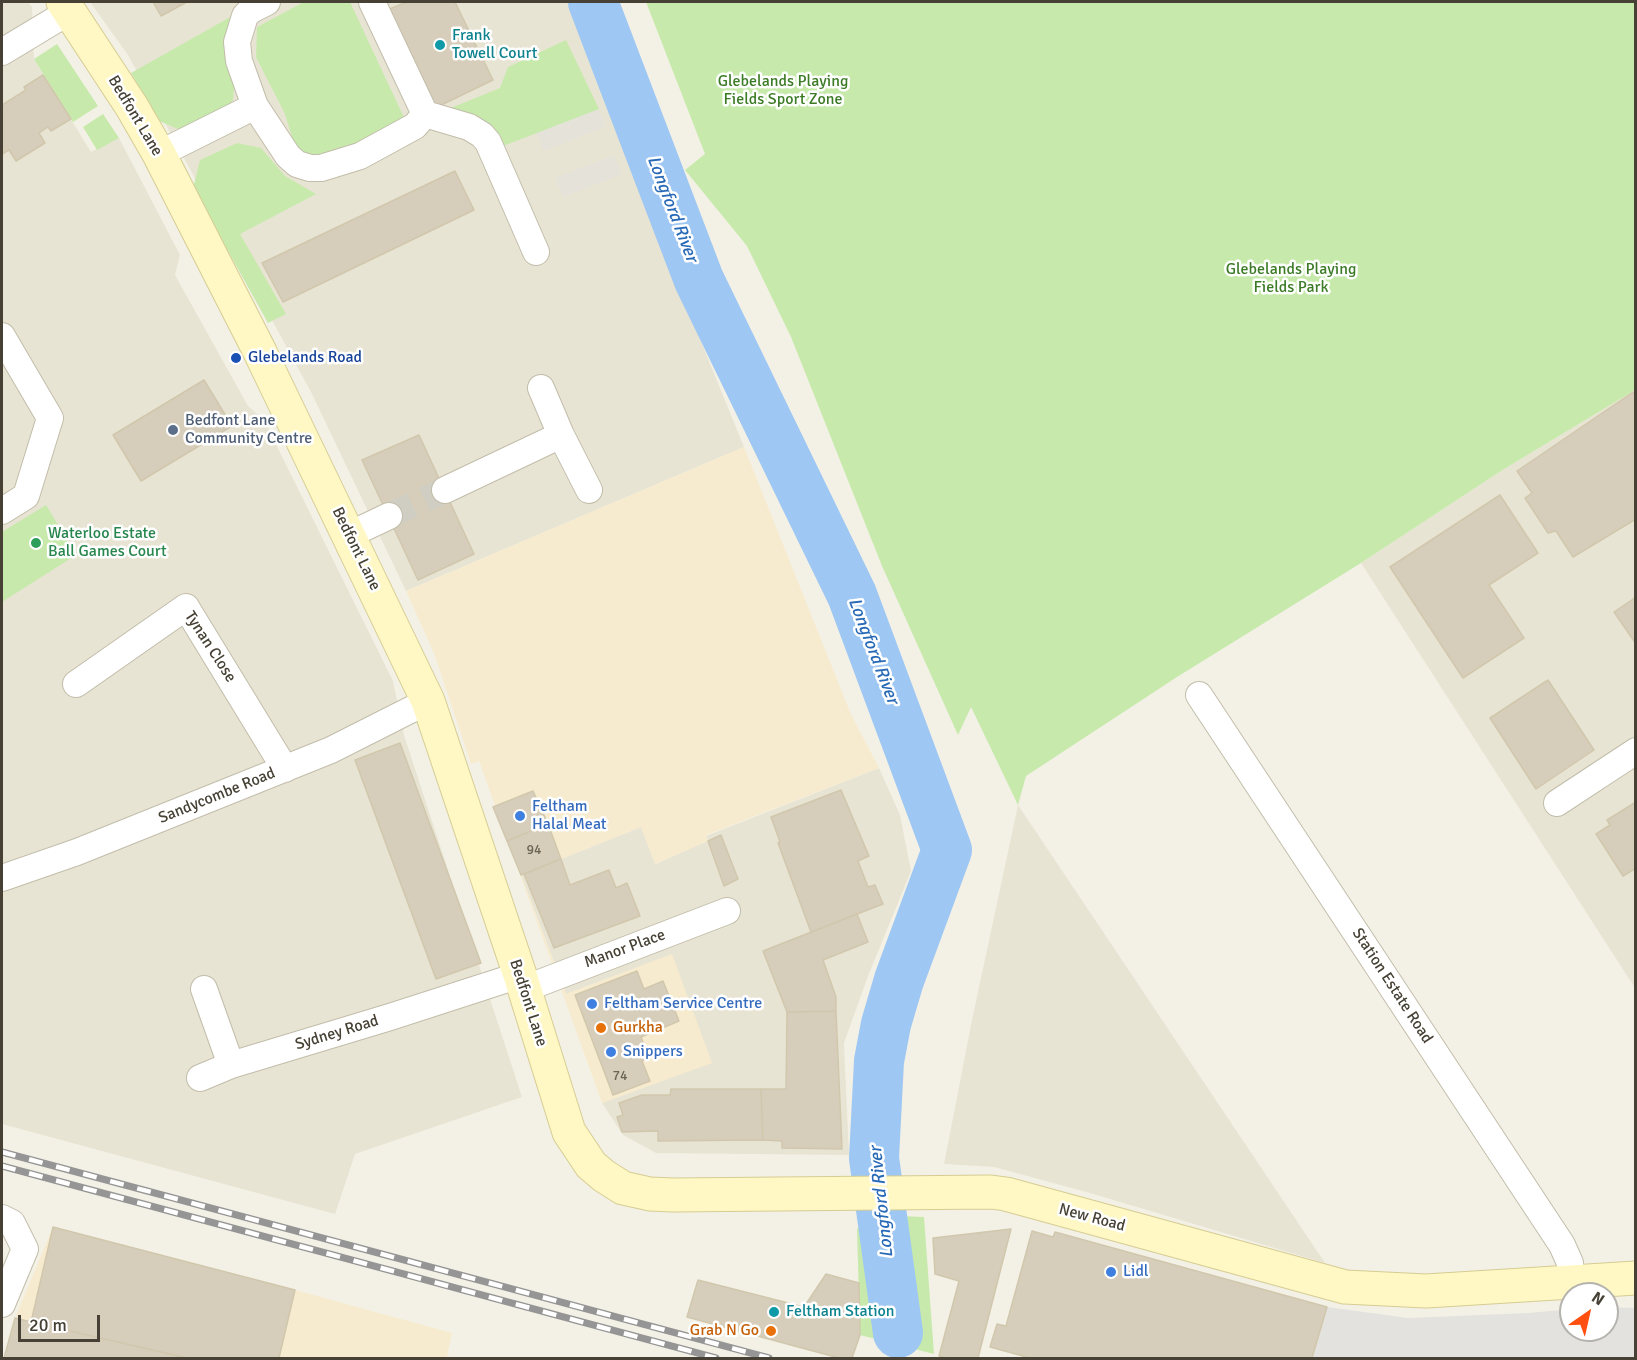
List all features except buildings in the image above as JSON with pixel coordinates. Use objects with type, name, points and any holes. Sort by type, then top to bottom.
[{"type":"main road","name":"Bedfont Lane","points":[[66,6],[132,107],[159,154],[260,352],[428,701],[522,982],[569,1132]]},
{"type":"main road","name":"New Road","points":[[569,1132],[591,1165],[623,1188],[635,1191],[673,1195],[982,1191],[1006,1194],[1345,1287],[1426,1291],[1559,1283]]},
{"type":"main road","name":"New Road","points":[[1572,1282],[1635,1278]]},
{"type":"street","points":[[267,2],[251,10],[245,16],[237,42],[239,61],[255,106],[288,156],[297,164],[310,168],[321,168],[360,156],[415,126],[425,114]]},
{"type":"street","points":[[372,2],[425,114],[469,127],[488,142],[536,252]]},
{"type":"street","points":[[2,52],[66,6]]},
{"type":"street","points":[[159,154],[255,106]]},
{"type":"street","points":[[2,336],[50,418],[26,496],[2,511]]},
{"type":"street","points":[[541,388],[561,435],[589,490]]},
{"type":"street","points":[[445,490],[561,435]]},
{"type":"street","points":[[349,535],[388,516]]},
{"type":"street","name":"Tynan Close","points":[[76,684],[186,607],[285,769]]},
{"type":"street","name":"Station Estate Road","points":[[1199,695],[1562,1245],[1570,1263],[1572,1282]]},
{"type":"street","name":"Sandycombe Road","points":[[2,878],[76,852],[331,750],[428,701]]},
{"type":"street","points":[[1557,803],[1635,751]]},
{"type":"street","name":"Manor Place","points":[[522,982],[727,911]]},
{"type":"street","name":"Sydney Road","points":[[200,1078],[231,1065],[390,1017],[522,982]]},
{"type":"street","points":[[204,989],[231,1065]]},
{"type":"street","points":[[2,1218],[12,1223],[26,1249],[2,1304]]},
{"type":"shaded area","points":[[2,2],[28,2],[32,7],[34,59],[91,152],[119,138],[180,255],[175,275],[248,406],[264,420],[393,681],[404,735],[522,1097],[355,1154],[335,1214],[2,1124]]},
{"type":"shaded area","points":[[90,2],[573,2],[667,258],[744,447],[406,591],[311,392],[128,55]]},
{"type":"shaded area","points":[[599,109],[605,127],[544,151],[536,133]]},
{"type":"shaded area","points":[[614,155],[622,174],[563,197],[555,178]]},
{"type":"shaded area","points":[[1635,390],[1635,988],[1361,563],[1501,471]]},
{"type":"shaded area","points":[[744,447],[850,712],[879,768],[706,835],[708,841],[655,864],[641,827],[521,875],[566,994],[672,954],[712,1063],[602,1103],[479,761],[471,764],[434,653],[406,591]]},
{"type":"shaded area","points":[[879,768],[900,815],[911,871],[868,976],[844,1043],[849,1155],[656,1153],[623,1135],[602,1103],[616,1097],[672,955],[566,994],[521,875],[641,827],[656,864],[708,840],[706,836]]},
{"type":"shaded area","points":[[1018,805],[1325,1263],[994,1167],[944,1164]]},
{"type":"shaded area","points":[[53,1227],[452,1333],[447,1356],[456,1358],[4,1358],[15,1318]]},
{"type":"shaded area","points":[[1327,1307],[1408,1318],[1559,1310],[1559,1342],[1619,1342],[1619,1307],[1635,1308],[1635,1358],[1312,1358]]},
{"type":"green space","points":[[304,2],[350,2],[407,124],[313,162],[295,147],[285,114],[256,57],[257,27]]},
{"type":"green space","name":"Glebelands Playing Fields Park","points":[[646,2],[1635,2],[1635,390],[1501,471],[1026,776],[1018,805],[971,707],[958,735],[882,566],[791,337],[747,246],[685,170],[705,154]]},
{"type":"green space","points":[[232,16],[230,54],[234,87],[233,100],[226,110],[183,131],[159,121],[131,73]]},
{"type":"green space","points":[[566,40],[599,109],[503,146],[431,116],[500,88],[508,67]]},
{"type":"green space","points":[[57,44],[98,106],[73,122],[34,59]]},
{"type":"green space","points":[[103,114],[119,138],[97,150],[83,127]]},
{"type":"green space","points":[[237,143],[261,148],[285,176],[316,194],[240,234],[286,314],[268,323],[193,188],[200,160]]},
{"type":"green space","name":"Waterloo Estate Ball Games Court","points":[[46,505],[76,555],[2,602],[2,532]]},
{"type":"green space","points":[[875,1215],[924,1217],[934,1354],[860,1335],[857,1229]]},
{"type":"waterway","name":"Longford River","points":[[593,2],[699,280],[852,595],[947,850],[899,980],[886,1024],[879,1061],[874,1158],[898,1333]]},
{"type":"tunnel","points":[[389,516],[445,490]]},
{"type":"railway","points":[[2,1152],[769,1358]]},
{"type":"railway","points":[[2,1166],[716,1358]]},
{"type":"place","name":"Frank Towell Court","points":[[440,45]]},
{"type":"place","name":"Glebelands Road","points":[[236,358]]},
{"type":"place","name":"Bedfont Lane Community Centre","points":[[173,430]]},
{"type":"place","name":"Waterloo Estate Ball Games Court","points":[[36,543]]},
{"type":"place","name":"Feltham Halal Meat","points":[[520,816]]},
{"type":"place","name":"Feltham Service Centre","points":[[592,1004]]},
{"type":"place","name":"Gurkha","points":[[601,1028]]},
{"type":"place","name":"Snippers","points":[[611,1052]]},
{"type":"place","name":"Lidl","points":[[1111,1272]]},
{"type":"place","name":"Feltham Station","points":[[774,1312]]},
{"type":"place","name":"Grab N Go","points":[[771,1331]]},
{"type":"park label","name":"Glebelands Playing Fields Sport Zone","points":[[783,91]]}]
